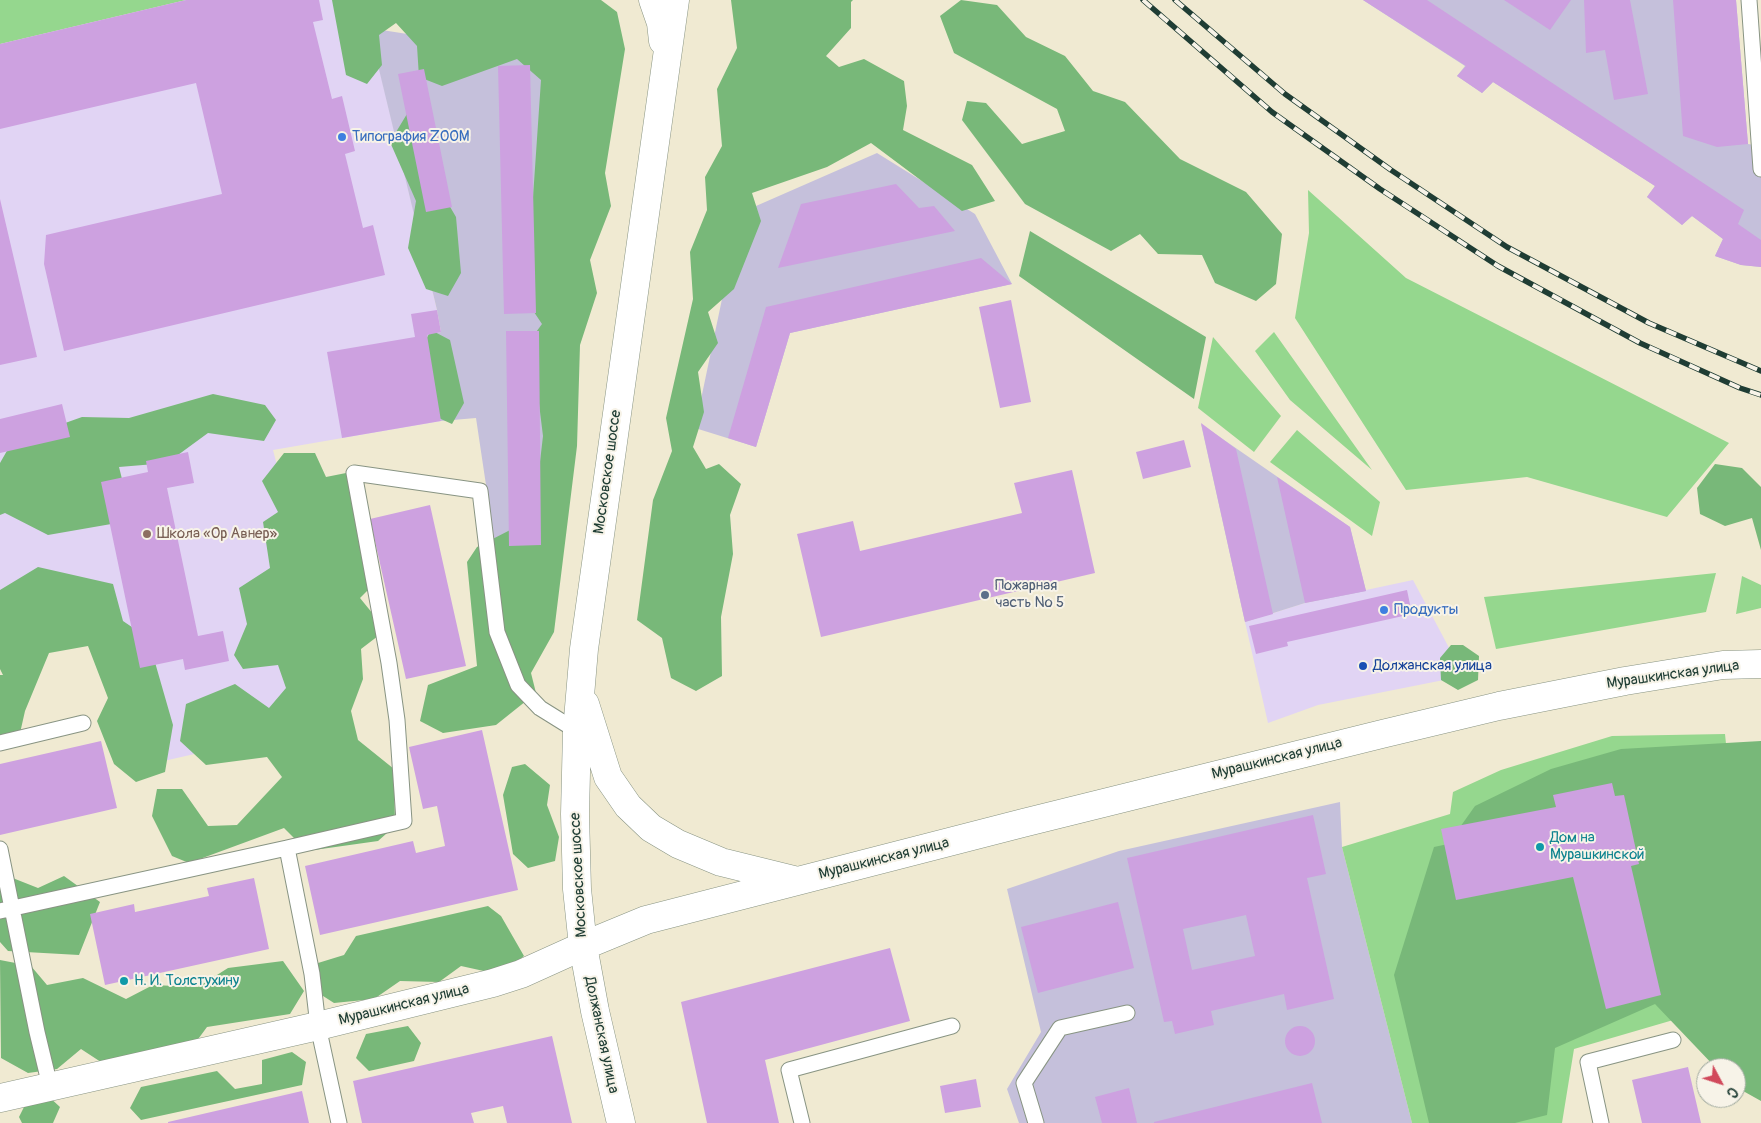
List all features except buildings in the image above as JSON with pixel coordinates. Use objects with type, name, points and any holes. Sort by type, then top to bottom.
[{"type":"main road","points":[[653,0],[661,24],[666,60]]},
{"type":"main road","name":"Московское шоссе","points":[[583,946],[577,879],[575,814],[577,731],[584,649],[675,0]]},
{"type":"main road","name":"Мурашкинская улица","points":[[0,1098],[318,1026],[493,983],[520,974],[646,920],[1304,752],[1499,706],[1625,680],[1723,665],[1761,664]]},
{"type":"main road","name":"Мурашкинская улица","points":[[581,692],[608,777],[628,806],[651,828],[678,844],[721,862],[798,881]]},
{"type":"main road","name":"Должанская улица","points":[[583,946],[594,1011],[621,1123]]},
{"type":"lane","points":[[1749,0],[1761,169]]},
{"type":"lane","points":[[5,910],[404,821],[397,720],[389,662],[354,473],[480,491],[496,632],[518,685],[540,708],[577,731]]},
{"type":"lane","points":[[0,743],[83,722]]},
{"type":"lane","points":[[287,848],[312,974],[318,1026],[339,1123]]},
{"type":"lane","points":[[0,849],[5,910],[50,1086]]},
{"type":"lane","points":[[1036,1123],[1024,1083],[1060,1028],[1127,1013]]},
{"type":"lane","points":[[802,1123],[789,1070],[952,1026]]},
{"type":"lane","points":[[1601,1123],[1588,1062],[1673,1040]]},
{"type":"shaded area","points":[[186,0],[363,0],[437,310],[441,332],[427,336],[441,421],[273,450],[343,720],[142,766],[97,603],[0,622],[0,44]]},
{"type":"shaded area","points":[[1363,0],[1736,0],[1748,144],[1761,146],[1761,267],[1741,265],[1715,256],[1723,239],[1692,216],[1682,225],[1647,197],[1655,186],[1493,82],[1482,93],[1457,76],[1465,66]]},
{"type":"shaded area","points":[[369,28],[548,56],[548,555],[496,552],[476,418],[441,421],[427,335],[441,332],[437,310]]},
{"type":"shaded area","points":[[877,153],[975,214],[1012,284],[790,333],[756,447],[695,428],[740,213]]},
{"type":"shaded area","points":[[1201,424],[1350,527],[1366,591],[1305,603],[1245,622]]},
{"type":"shaded area","points":[[1413,580],[1464,676],[1318,705],[1268,723],[1245,622],[1305,603]]},
{"type":"shaded area","points":[[1340,802],[1342,847],[1412,1123],[1019,1123],[1007,1089],[1041,1032],[1007,889],[1119,851]]},
{"type":"green space","points":[[0,0],[186,0],[0,44]]},
{"type":"green space","points":[[332,0],[601,0],[617,12],[625,49],[605,173],[611,206],[590,260],[597,293],[580,345],[577,446],[554,632],[531,673],[536,693],[496,725],[443,733],[420,721],[428,685],[477,666],[467,562],[477,547],[516,527],[532,531],[543,436],[531,339],[542,324],[526,300],[541,80],[517,59],[442,86],[419,77],[417,46],[396,23],[379,35],[382,65],[367,84],[346,75]]},
{"type":"green space","points":[[731,0],[853,0],[851,2],[851,28],[826,56],[839,67],[864,59],[904,81],[907,106],[903,130],[972,165],[995,201],[962,211],[871,143],[827,167],[752,193],[761,221],[734,289],[708,312],[718,343],[698,372],[704,412],[693,447],[706,469],[719,464],[741,484],[730,515],[733,554],[721,617],[722,676],[696,691],[671,678],[662,638],[637,620],[653,500],[672,451],[666,418],[693,299],[690,252],[707,210],[705,177],[722,146],[717,89],[737,48]]},
{"type":"green space","points":[[961,0],[997,5],[1026,37],[1065,56],[1093,91],[1125,102],[1180,159],[1246,192],[1282,234],[1276,284],[1256,301],[1215,283],[1202,255],[1158,254],[1140,234],[1111,251],[1025,204],[962,120],[967,101],[986,103],[1022,144],[1065,131],[1057,109],[954,53],[940,16]]},
{"type":"green space","points":[[410,109],[442,193],[456,217],[461,273],[448,296],[426,289],[408,248],[416,201],[390,142]]},
{"type":"green space","points":[[1308,190],[1406,278],[1729,443],[1667,517],[1527,477],[1406,490],[1295,318],[1309,233]]},
{"type":"green space","points":[[1030,231],[1206,337],[1194,399],[1019,276]]},
{"type":"green space","points":[[431,330],[450,340],[464,403],[452,424],[432,415],[417,357]]},
{"type":"green space","points":[[1274,332],[1372,470],[1290,400],[1255,351]]},
{"type":"green space","points":[[1213,337],[1281,416],[1254,452],[1198,408]]},
{"type":"green space","points":[[213,394],[265,405],[276,420],[264,441],[208,433],[167,463],[119,467],[127,499],[117,523],[48,535],[5,513],[0,515],[0,463],[12,442],[82,417],[129,418]]},
{"type":"green space","points":[[1297,430],[1380,502],[1372,536],[1270,462]]},
{"type":"green space","points":[[284,453],[315,453],[326,477],[346,473],[365,491],[377,581],[360,598],[373,614],[378,636],[361,649],[363,679],[351,711],[358,740],[394,769],[395,826],[378,841],[307,851],[284,828],[189,863],[172,856],[152,816],[157,789],[182,789],[208,826],[237,825],[282,777],[267,757],[206,765],[180,741],[186,704],[235,684],[269,708],[286,688],[278,665],[243,669],[234,655],[247,624],[239,588],[270,568],[263,522],[278,512],[262,481]]},
{"type":"green space","points":[[1715,464],[1742,468],[1761,487],[1761,550],[1752,518],[1725,526],[1700,514],[1697,488]]},
{"type":"green space","points":[[38,567],[113,584],[123,621],[148,638],[173,725],[165,772],[136,782],[114,764],[97,721],[108,698],[88,646],[49,653],[25,711],[18,742],[0,750],[0,675],[3,675],[0,669],[0,590]]},
{"type":"green space","points":[[1716,573],[1706,612],[1496,649],[1484,597]]},
{"type":"green space","points":[[1742,576],[1761,585],[1761,608],[1736,614]]},
{"type":"green space","points":[[1451,645],[1463,645],[1479,656],[1478,680],[1458,690],[1441,680],[1440,658]]},
{"type":"green space","points":[[1725,734],[1752,997],[1574,1049],[1562,1123],[1412,1123],[1342,847],[1450,814],[1453,792],[1501,770],[1612,736]]},
{"type":"green space","points":[[1761,741],[1761,1101],[1746,1093],[1746,1058],[1706,1058],[1655,1004],[1555,1048],[1547,1115],[1515,1123],[1429,1123],[1394,975],[1434,847],[1448,844],[1475,806],[1551,769],[1621,749]]},
{"type":"green space","points":[[525,764],[550,785],[547,805],[559,837],[555,861],[528,868],[513,854],[503,795],[512,767]]},
{"type":"green space","points":[[0,873],[38,888],[64,876],[100,902],[79,955],[8,951],[0,942]]},
{"type":"green space","points":[[488,906],[501,916],[524,956],[502,975],[461,966],[439,982],[400,981],[374,999],[334,1003],[309,987],[318,963],[344,955],[356,936]]},
{"type":"green space","points":[[0,960],[31,966],[47,985],[83,978],[126,999],[153,985],[198,987],[228,968],[283,961],[304,991],[290,1014],[207,1027],[193,1046],[107,1066],[81,1049],[57,1069],[28,1073],[1,1058]]},
{"type":"green space","points":[[408,1026],[421,1043],[414,1061],[369,1071],[356,1058],[366,1034]]},
{"type":"green space","points":[[292,1052],[306,1062],[302,1085],[141,1120],[130,1108],[141,1087],[217,1071],[235,1089],[262,1084],[262,1060]]},
{"type":"green space","points":[[47,1095],[60,1107],[53,1123],[22,1123],[19,1117],[27,1101]]},
{"type":"railway","points":[[1143,0],[1272,112],[1380,189],[1498,266],[1640,343],[1740,388],[1761,395]]},
{"type":"railway","points":[[1175,0],[1285,94],[1391,170],[1507,247],[1649,323],[1761,371]]},
{"type":"place","name":"Типография ZOOM","points":[[342,137]]},
{"type":"place","name":"Школа «Ор Авнер»","points":[[147,534]]},
{"type":"place","name":"Пожарная часть № 5","points":[[985,595]]},
{"type":"place","name":"Продукты","points":[[1384,610]]},
{"type":"place","name":"Должанская улица","points":[[1363,666]]},
{"type":"place","name":"Дом на Мурашкинской","points":[[1540,847]]},
{"type":"place","name":"Н. И. Толстухину","points":[[124,981]]}]
